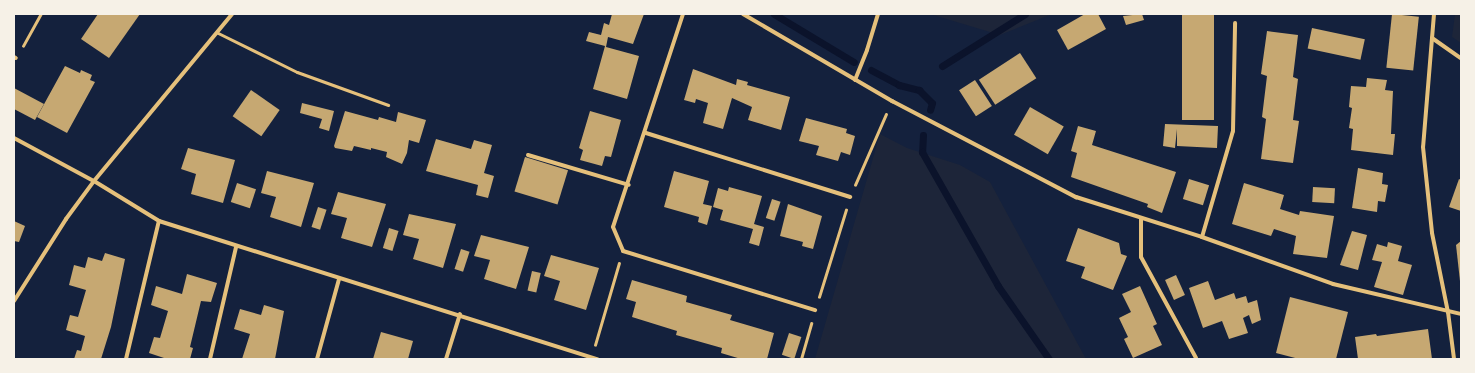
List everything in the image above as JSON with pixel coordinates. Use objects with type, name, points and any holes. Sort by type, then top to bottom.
[{"type":"street","points":[[14,301],[66,219],[94,181],[232,14]]},
{"type":"street","points":[[683,14],[646,133],[613,227],[623,251],[815,310]]},
{"type":"street","points":[[744,14],[892,101],[1076,197],[1141,219],[1202,236],[1333,284],[1461,314]]},
{"type":"street","points":[[855,80],[867,50],[878,14]]},
{"type":"street","points":[[1434,14],[1423,147],[1432,233],[1448,312],[1454,359]]},
{"type":"street","points":[[1202,236],[1233,131],[1235,24]]},
{"type":"street","points":[[1432,38],[1461,58]]},
{"type":"street","points":[[646,133],[850,197]]},
{"type":"street","points":[[14,138],[94,181],[159,221],[236,247],[460,314],[598,359]]},
{"type":"street","points":[[528,155],[628,185]]},
{"type":"street","points":[[1141,219],[1141,257],[1196,358]]},
{"type":"street","points":[[126,359],[159,221]]},
{"type":"street","points":[[210,359],[236,247]]},
{"type":"street","points":[[317,359],[339,279]]},
{"type":"street","points":[[446,359],[460,314]]},
{"type":"lane","points":[[218,32],[297,72],[388,105]]},
{"type":"path","points":[[15,58],[41,14]]},
{"type":"path","points":[[801,359],[850,197],[892,101]]},
{"type":"path","points":[[591,356],[623,251]]},
{"type":"shaded area","points":[[930,14],[1052,14],[1000,35]]},
{"type":"shaded area","points":[[1455,14],[1461,14],[1461,43],[1452,37]]},
{"type":"shaded area","points":[[880,134],[907,148],[960,165],[990,182],[1086,359],[815,359]]},
{"type":"building","points":[[98,14],[140,14],[109,58],[81,39]]},
{"type":"building","points":[[612,14],[644,14],[633,44],[608,37],[606,47],[639,56],[627,99],[593,89],[605,46],[586,41],[589,32],[601,35],[604,23],[609,25]]},
{"type":"building","points":[[1085,14],[1098,14],[1106,29],[1068,50],[1057,30]]},
{"type":"building","points":[[1142,14],[1144,20],[1126,25],[1123,16]]},
{"type":"building","points":[[1182,14],[1214,14],[1214,120],[1182,120]]},
{"type":"building","points":[[1392,14],[1419,17],[1413,71],[1386,68]]},
{"type":"building","points":[[1312,28],[1365,39],[1360,60],[1308,49]]},
{"type":"building","points":[[1267,31],[1298,35],[1293,77],[1298,79],[1293,120],[1299,121],[1293,163],[1261,159],[1266,119],[1262,117],[1267,76],[1261,74]]},
{"type":"building","points":[[1020,53],[1036,78],[995,105],[979,80]]},
{"type":"building","points":[[65,66],[80,73],[81,70],[92,75],[90,80],[95,82],[67,133],[37,117]]},
{"type":"building","points":[[693,69],[736,85],[737,79],[748,82],[747,85],[790,97],[781,130],[748,120],[752,107],[732,98],[723,129],[703,123],[708,103],[696,99],[695,103],[684,100]]},
{"type":"building","points":[[1367,78],[1387,80],[1385,90],[1393,91],[1391,134],[1395,134],[1393,155],[1351,150],[1353,129],[1349,128],[1352,108],[1349,107],[1351,86],[1366,87]]},
{"type":"building","points":[[975,80],[992,106],[976,116],[959,90]]},
{"type":"building","points":[[14,88],[44,104],[35,120],[14,109]]},
{"type":"building","points":[[251,90],[280,110],[261,136],[233,116]]},
{"type":"building","points":[[302,103],[334,111],[329,131],[319,128],[322,119],[300,113]]},
{"type":"building","points":[[1030,107],[1064,126],[1048,154],[1014,135]]},
{"type":"building","points":[[345,111],[378,120],[379,117],[396,122],[398,112],[426,120],[419,143],[409,140],[407,153],[402,164],[386,157],[387,152],[371,148],[371,150],[354,146],[352,151],[335,148],[334,146]]},
{"type":"building","points":[[590,111],[621,120],[611,157],[605,156],[602,166],[580,160],[583,150],[579,148]]},
{"type":"building","points":[[806,118],[847,129],[846,133],[855,136],[850,155],[841,152],[838,161],[816,155],[819,146],[799,141]]},
{"type":"building","points":[[1165,124],[1218,126],[1217,148],[1177,146],[1177,129],[1175,148],[1163,146]]},
{"type":"building","points":[[1078,126],[1096,131],[1092,145],[1176,172],[1162,213],[1147,207],[1148,204],[1071,177],[1077,153],[1071,151]]},
{"type":"building","points":[[436,139],[471,149],[474,140],[492,145],[484,173],[494,176],[488,198],[476,195],[478,185],[426,171]]},
{"type":"building","points":[[188,148],[235,160],[223,203],[191,194],[196,174],[181,169]]},
{"type":"building","points":[[525,157],[568,170],[558,205],[514,191]]},
{"type":"building","points":[[1358,168],[1383,173],[1382,184],[1388,185],[1385,202],[1378,201],[1377,212],[1352,208]]},
{"type":"building","points":[[267,171],[314,183],[301,227],[270,217],[276,197],[261,193]]},
{"type":"building","points":[[674,171],[709,181],[703,204],[712,206],[707,225],[698,222],[699,217],[664,207]]},
{"type":"building","points":[[1189,179],[1209,185],[1203,205],[1183,199]]},
{"type":"building","points":[[1459,179],[1461,180],[1461,211],[1449,207]]},
{"type":"building","points":[[237,183],[256,189],[250,208],[231,202]]},
{"type":"building","points":[[1244,183],[1284,195],[1280,209],[1299,215],[1300,211],[1334,216],[1327,258],[1293,254],[1296,236],[1274,229],[1271,236],[1232,224]]},
{"type":"building","points":[[729,187],[762,196],[754,224],[764,227],[759,246],[749,243],[753,229],[720,220],[723,210],[713,207],[718,188],[728,191]]},
{"type":"building","points":[[1313,187],[1335,188],[1334,203],[1312,202]]},
{"type":"building","points":[[338,192],[386,204],[372,247],[341,238],[347,218],[331,214]]},
{"type":"building","points":[[772,199],[781,202],[774,221],[766,218]]},
{"type":"building","points":[[788,204],[822,216],[813,249],[802,246],[803,242],[780,236]]},
{"type":"building","points":[[318,207],[327,210],[320,230],[312,227]]},
{"type":"building","points":[[409,214],[456,224],[443,268],[413,259],[419,239],[403,235]]},
{"type":"building","points":[[14,221],[25,226],[19,242],[14,241]]},
{"type":"building","points":[[389,228],[399,231],[392,251],[383,248]]},
{"type":"building","points":[[1078,228],[1119,243],[1121,254],[1127,256],[1113,290],[1081,278],[1085,267],[1066,261]]},
{"type":"building","points":[[1352,231],[1367,235],[1358,270],[1340,265]]},
{"type":"building","points":[[481,235],[529,247],[516,289],[484,279],[490,260],[474,256]]},
{"type":"building","points":[[1461,241],[1461,281],[1460,281],[1456,245]]},
{"type":"building","points":[[1388,242],[1402,246],[1398,261],[1412,265],[1403,295],[1374,287],[1382,262],[1372,260],[1377,244],[1387,247]]},
{"type":"building","points":[[461,249],[470,252],[463,272],[455,269]]},
{"type":"building","points":[[105,253],[125,259],[111,327],[101,359],[74,359],[77,350],[81,351],[85,336],[66,330],[70,315],[78,317],[86,290],[69,285],[74,265],[85,268],[88,257],[102,261]]},
{"type":"building","points":[[551,255],[599,268],[586,310],[554,300],[560,281],[544,276]]},
{"type":"building","points":[[532,271],[541,273],[536,293],[528,290]]},
{"type":"building","points":[[187,274],[217,283],[211,302],[201,301],[190,347],[193,348],[190,359],[167,359],[149,353],[154,337],[160,338],[168,311],[151,305],[156,286],[182,294]]},
{"type":"building","points":[[1176,275],[1185,295],[1174,300],[1165,280]]},
{"type":"building","points":[[632,280],[687,296],[686,302],[732,315],[730,320],[774,333],[767,359],[741,359],[721,353],[722,348],[676,335],[677,331],[632,317],[636,302],[626,299]]},
{"type":"building","points":[[1208,281],[1215,300],[1234,293],[1236,299],[1246,296],[1248,303],[1257,300],[1261,320],[1252,324],[1249,315],[1243,318],[1248,333],[1229,339],[1222,321],[1203,328],[1189,288]]},
{"type":"building","points":[[1140,286],[1157,324],[1153,326],[1162,345],[1133,358],[1124,339],[1128,337],[1119,318],[1131,312],[1122,294]]},
{"type":"building","points":[[1290,297],[1348,312],[1336,359],[1299,359],[1276,353]]},
{"type":"building","points":[[264,305],[284,311],[275,359],[242,359],[250,334],[234,329],[240,309],[261,315]]},
{"type":"building","points":[[1428,329],[1432,359],[1358,359],[1355,337],[1376,334],[1377,336]]},
{"type":"building","points":[[381,332],[413,341],[408,359],[373,359]]},
{"type":"building","points":[[789,333],[801,337],[794,359],[782,355]]},
{"type":"waterway","points":[[774,14],[854,62]]},
{"type":"waterway","points":[[942,66],[1025,14]]},
{"type":"waterway","points":[[871,70],[899,85],[919,90],[932,103],[930,110]]},
{"type":"waterway","points":[[923,135],[922,152],[998,286],[1049,359]]}]
